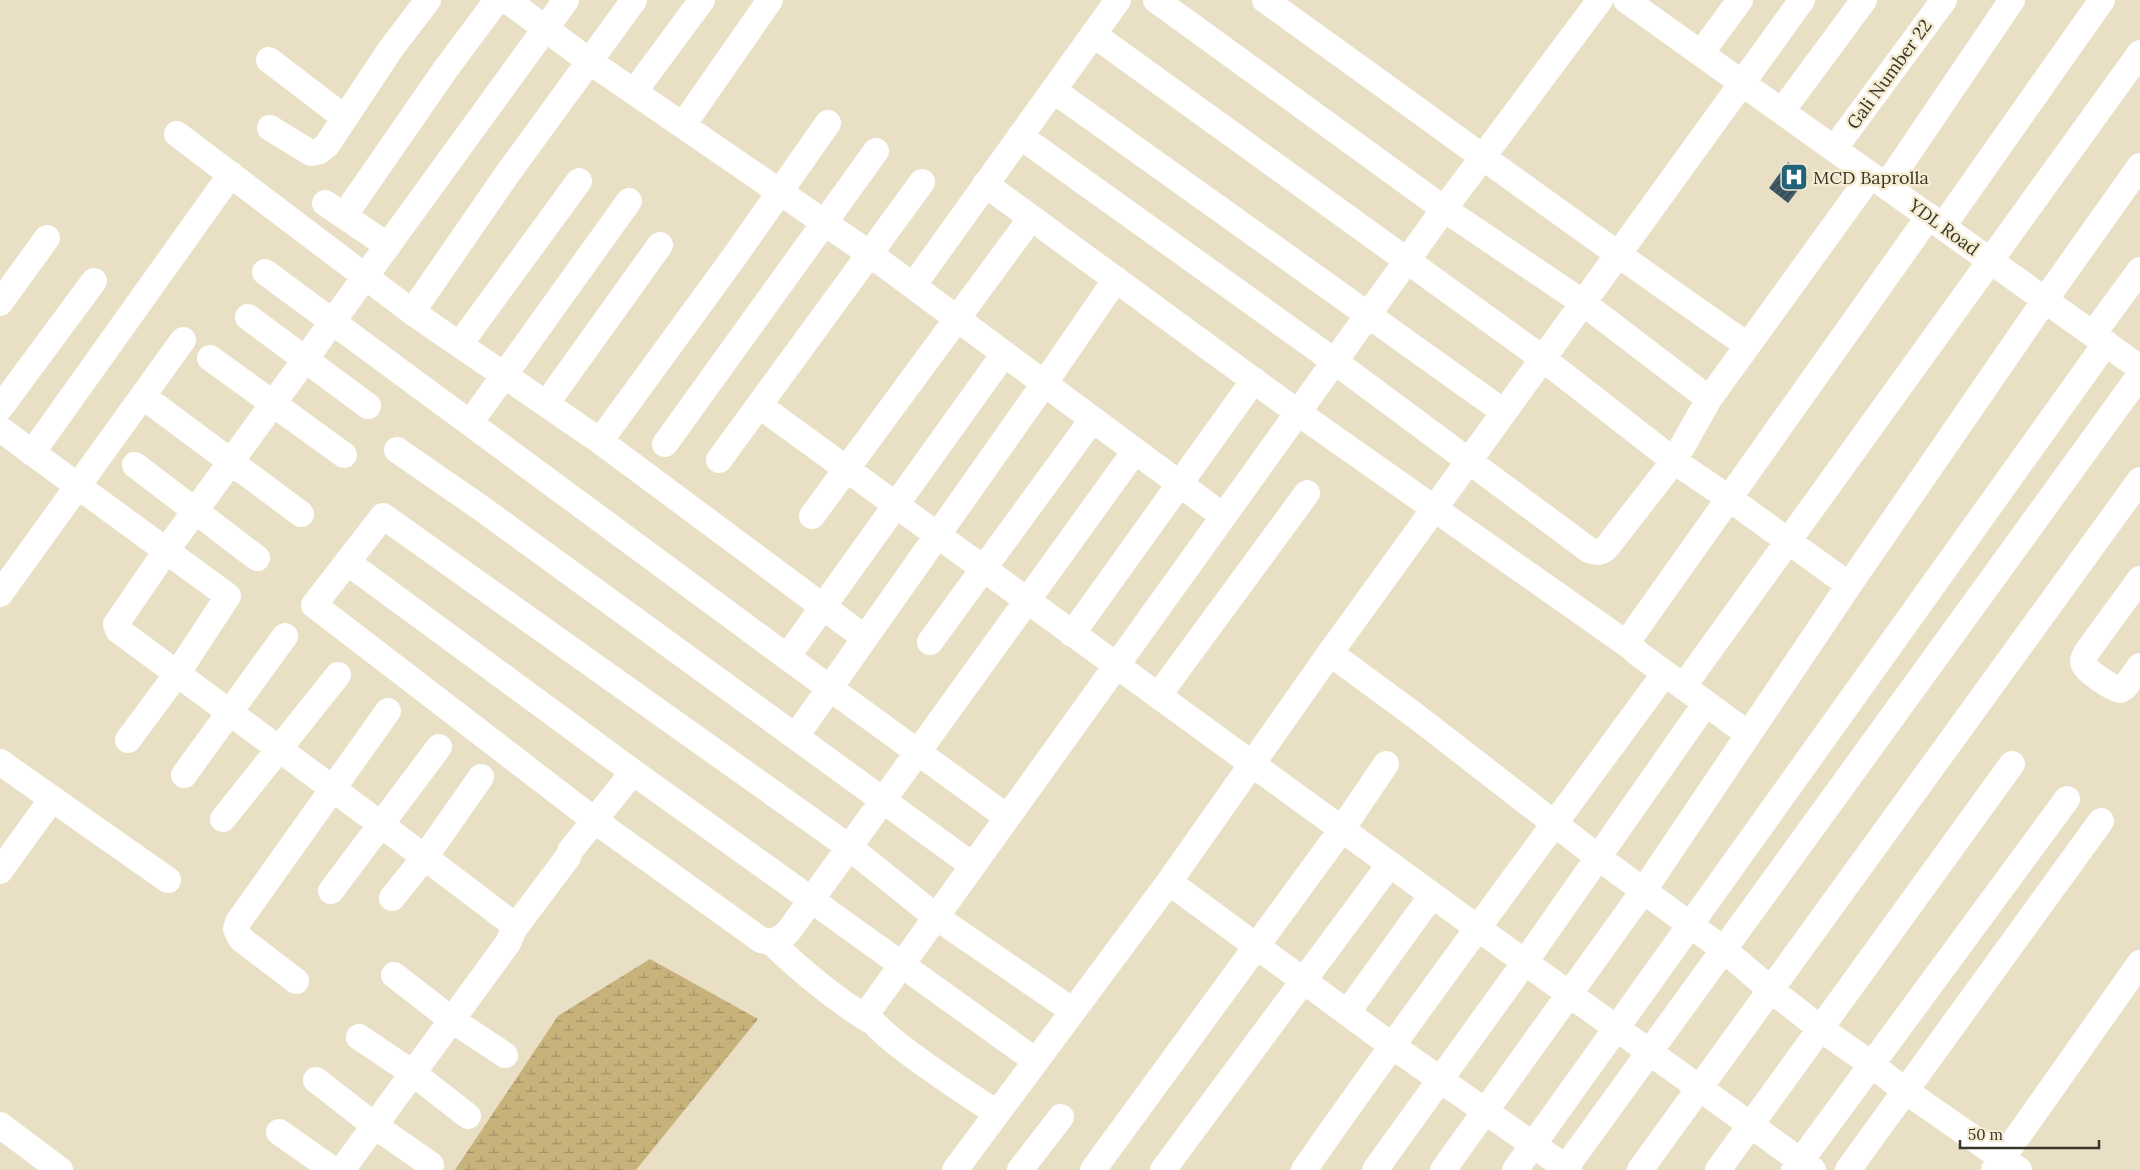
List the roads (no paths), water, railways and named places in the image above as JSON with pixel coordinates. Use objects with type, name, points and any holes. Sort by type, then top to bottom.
[{"type":"street","points":[[270,128],[304,150],[316,153],[327,144],[390,50],[428,0]]},
{"type":"street","points":[[514,928],[510,922],[425,856],[230,714],[116,627],[121,614],[566,0]]},
{"type":"street","points":[[412,312],[508,173],[634,0]]},
{"type":"street","points":[[634,92],[702,0]]},
{"type":"street","points":[[683,125],[770,0]]},
{"type":"street","points":[[913,286],[1118,0]]},
{"type":"street","points":[[1156,0],[1444,209],[1582,302],[1709,399]]},
{"type":"street","points":[[1265,0],[1483,156],[1617,255],[1747,345]]},
{"type":"street","points":[[869,1020],[868,1014],[870,1009],[972,865],[1406,261],[1600,0]]},
{"type":"street","name":"YDL Road","points":[[1626,0],[1657,9],[1701,53],[2140,368]]},
{"type":"street","points":[[1701,53],[1740,0]]},
{"type":"street","points":[[959,1168],[1169,882],[1254,764],[1330,653],[1802,0]]},
{"type":"street","points":[[1782,111],[1864,0]]},
{"type":"street","name":"Gali Number 22","points":[[1834,149],[1944,0]]},
{"type":"street","points":[[1020,136],[1334,361],[1589,550],[1596,553],[1607,547],[1674,460],[1709,399],[1747,345],[1879,180],[2012,0]]},
{"type":"street","points":[[1634,649],[1630,645],[1630,638],[1635,629],[1936,221],[2102,0]]},
{"type":"street","points":[[388,246],[335,210],[446,70],[507,1],[589,61],[870,254],[1223,516]]},
{"type":"street","points":[[1093,34],[1542,358],[1674,460],[1850,585]]},
{"type":"street","points":[[1304,1170],[1391,1045],[1479,929],[1555,824],[1789,540],[2140,53]]},
{"type":"street","points":[[269,60],[345,118]]},
{"type":"street","points":[[1053,90],[1504,412]]},
{"type":"street","points":[[600,441],[737,253],[828,123]]},
{"type":"street","points":[[177,134],[412,312],[600,441],[865,638]]},
{"type":"street","points":[[665,444],[876,151]]},
{"type":"street","points":[[1443,1170],[1644,890],[1748,734],[2045,300],[2140,166]]},
{"type":"street","points":[[32,453],[231,174]]},
{"type":"street","points":[[460,344],[579,181]]},
{"type":"street","points":[[719,460],[922,182]]},
{"type":"street","points":[[985,184],[1298,412],[1634,649],[1748,734]]},
{"type":"street","points":[[470,423],[629,200]]},
{"type":"street","points":[[812,516],[848,470],[1031,218]]},
{"type":"street","points":[[0,303],[47,238]]},
{"type":"street","points":[[546,404],[660,245]]},
{"type":"street","points":[[1516,1170],[1618,1029],[2099,339],[2140,270]]},
{"type":"street","points":[[265,272],[1007,817]]},
{"type":"street","points":[[796,736],[1116,279]]},
{"type":"street","points":[[0,408],[94,281]]},
{"type":"street","points":[[248,318],[368,406]]},
{"type":"street","points":[[0,594],[183,340]]},
{"type":"street","points":[[787,657],[1004,354]]},
{"type":"street","points":[[210,358],[344,455]]},
{"type":"street","points":[[1169,882],[1391,1045],[1566,1169],[1649,1051],[1930,667],[2140,375]]},
{"type":"street","points":[[1072,634],[1254,380]]},
{"type":"street","points":[[156,406],[301,514]]},
{"type":"street","points":[[760,406],[1751,1125],[1802,1167],[1871,1064],[2067,799]]},
{"type":"street","points":[[930,642],[1092,420]]},
{"type":"street","points":[[0,429],[228,596],[177,674],[128,740]]},
{"type":"street","points":[[397,450],[481,508],[972,865]]},
{"type":"street","points":[[772,943],[788,932],[812,900],[1135,451]]},
{"type":"street","points":[[135,465],[257,558]]},
{"type":"street","points":[[1640,1170],[2029,636],[2140,480]]},
{"type":"street","points":[[1158,696],[1307,493]]},
{"type":"street","points":[[997,1114],[913,1056],[869,1020],[818,984],[772,943],[761,940],[594,820],[314,605],[383,516],[849,847],[936,917],[1073,1011]]},
{"type":"street","points":[[347,562],[633,772],[1036,1061]]},
{"type":"street","points":[[2140,579],[2086,653],[2083,660],[2084,666],[2088,670],[2120,690],[2125,687],[2140,666]]},
{"type":"street","points":[[184,775],[230,714],[284,636]]},
{"type":"street","points":[[1330,653],[1418,717],[1599,858],[1691,924],[1770,989],[2005,1166],[2140,963]]},
{"type":"street","points":[[223,819],[338,675]]},
{"type":"street","points":[[1374,1170],[1599,858],[1706,703]]},
{"type":"street","points":[[296,981],[241,939],[236,929],[238,922],[388,711]]},
{"type":"street","points":[[331,891],[439,747]]},
{"type":"street","points":[[0,762],[168,880]]},
{"type":"street","points":[[1093,1170],[1342,829],[1386,764]]},
{"type":"street","points":[[1718,1170],[2012,764]]},
{"type":"street","points":[[342,1170],[508,943],[514,928],[594,820],[633,772]]},
{"type":"street","points":[[392,898],[425,856],[481,777]]},
{"type":"street","points":[[0,871],[52,799]]},
{"type":"street","points":[[1848,1170],[1904,1090],[2101,821]]},
{"type":"street","points":[[1163,1170],[1390,864]]},
{"type":"street","points":[[1347,1013],[1432,895]]},
{"type":"street","points":[[394,975],[452,1020],[505,1055]]},
{"type":"street","points":[[359,1037],[414,1074],[468,1116]]},
{"type":"street","points":[[316,1080],[375,1126],[431,1165]]},
{"type":"street","points":[[1020,1170],[1061,1117]]},
{"type":"street","points":[[279,1132],[333,1170]]},
{"type":"street","points":[[4,1137],[60,1170]]},
{"type":"place","name":"MCD Baprolla","points":[[1794,177]]}]
